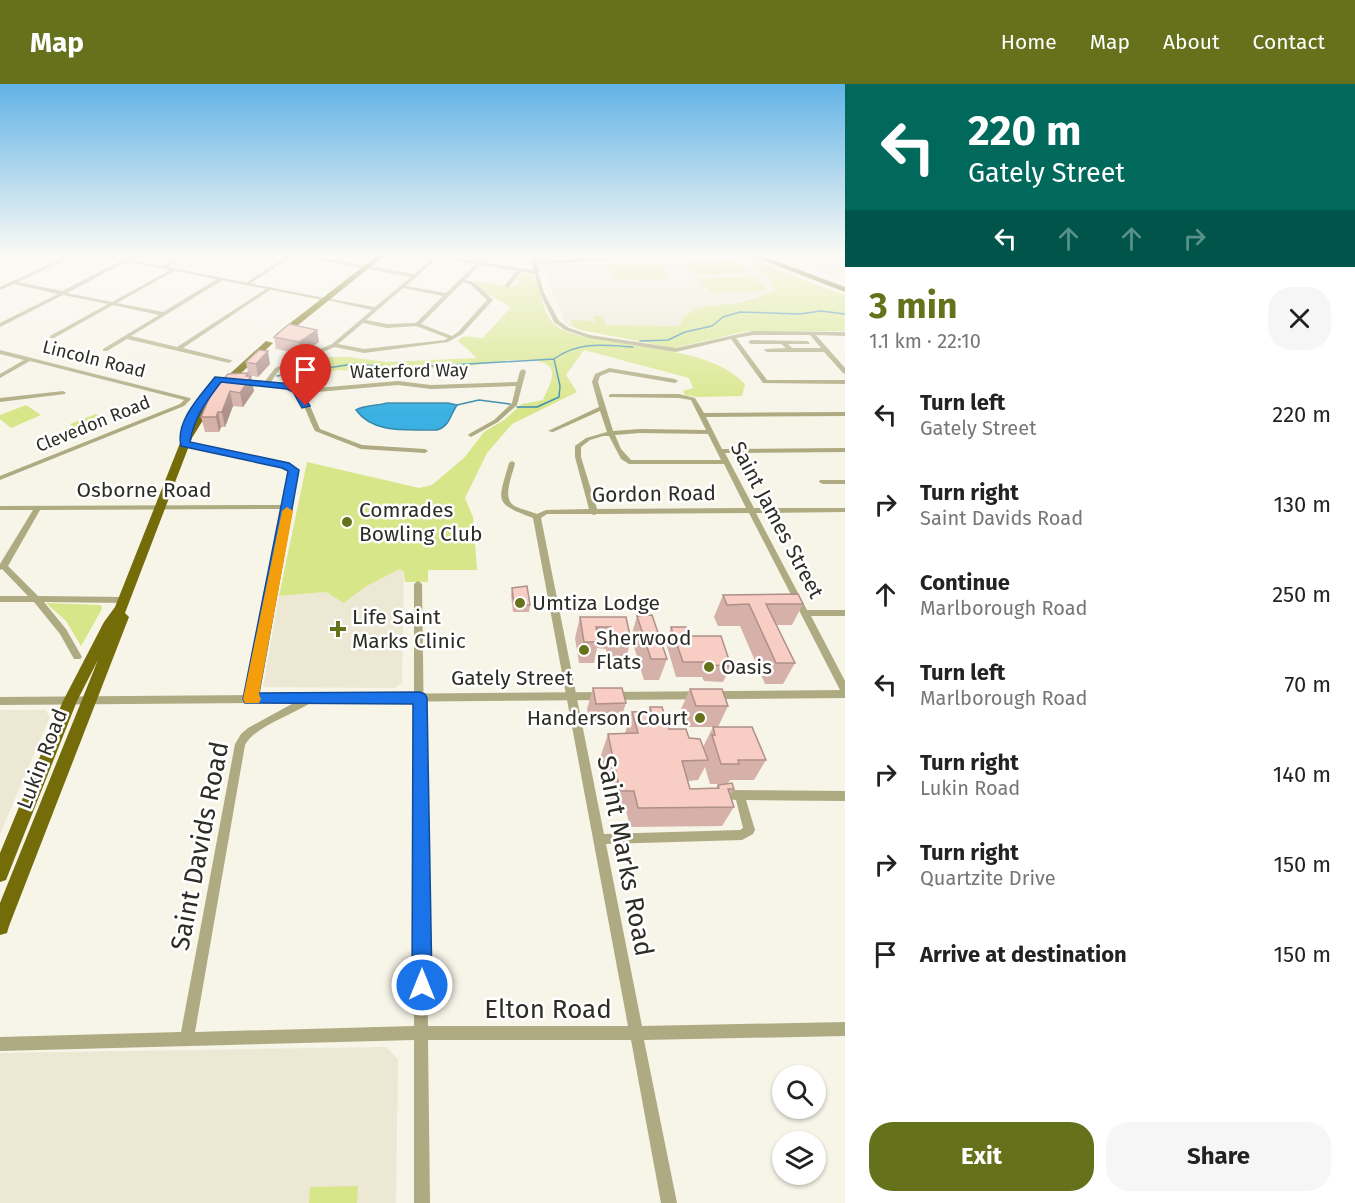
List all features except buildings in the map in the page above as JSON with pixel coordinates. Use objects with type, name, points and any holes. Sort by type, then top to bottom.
[{"type":"main road","name":"Lukin Road","points":[[0,874],[70,701],[111,622],[123,605],[185,441],[211,392],[222,380],[316,307]]},
{"type":"main road","name":"Lukin Road","points":[[0,926],[87,701],[122,619],[123,605]]},
{"type":"street","points":[[0,325],[36,307]]},
{"type":"street","points":[[52,337],[106,307]]},
{"type":"street","points":[[133,307],[164,314]]},
{"type":"street","points":[[105,350],[175,307]]},
{"type":"street","points":[[178,349],[242,307]]},
{"type":"street","points":[[368,307],[377,309]]},
{"type":"street","points":[[417,324],[434,307]]},
{"type":"street","points":[[334,345],[364,351],[443,342],[453,338],[483,307]]},
{"type":"street","points":[[550,307],[561,326],[573,332],[658,349],[676,350],[699,347],[732,337],[761,333],[845,334]]},
{"type":"street","points":[[266,384],[277,369],[334,345],[377,309]]},
{"type":"street","points":[[363,321],[387,326],[417,324],[453,338]]},
{"type":"street","points":[[812,334],[843,368]]},
{"type":"street","points":[[732,337],[763,381],[767,383],[845,382]]},
{"type":"street","points":[[126,338],[230,361]]},
{"type":"street","points":[[751,342],[807,343]]},
{"type":"street","points":[[783,342],[790,350]]},
{"type":"street","points":[[767,350],[826,350]]},
{"type":"street","name":"Lincoln Road","points":[[0,352],[181,396]]},
{"type":"street","points":[[0,376],[29,359]]},
{"type":"street","points":[[675,381],[609,370],[600,372],[595,382],[611,432],[623,458],[629,462],[725,462]]},
{"type":"street","points":[[471,435],[496,421],[515,404],[523,371]]},
{"type":"street","points":[[639,376],[639,385]]},
{"type":"street","points":[[222,380],[277,385],[299,394],[317,430],[361,447],[425,451]]},
{"type":"street","name":"Waterford Way","points":[[299,394],[315,390],[398,383],[424,387],[520,384]]},
{"type":"street","points":[[0,400],[63,393]]},
{"type":"street","name":"Clevedon Road","points":[[0,478],[188,401],[181,396]]},
{"type":"street","name":"Saint James Street","points":[[610,396],[679,396],[693,399],[845,692]]},
{"type":"street","points":[[551,431],[603,408]]},
{"type":"street","points":[[701,415],[845,414]]},
{"type":"street","points":[[594,513],[578,457],[578,446],[592,436],[611,432],[710,432]]},
{"type":"street","points":[[185,441],[291,467],[294,474],[250,699]]},
{"type":"street","points":[[720,451],[845,450]]},
{"type":"street","points":[[513,463],[504,493],[505,500],[511,507],[537,518]]},
{"type":"street","points":[[823,482],[845,482]]},
{"type":"street","name":"Osborne Road","points":[[0,508],[288,507]]},
{"type":"street","points":[[38,508],[2,567],[46,609],[60,627],[77,657]]},
{"type":"street","name":"Gordon Road","points":[[537,518],[546,512],[845,510]]},
{"type":"street","name":"Saint Marks Road","points":[[537,518],[669,1203]]},
{"type":"street","points":[[418,584],[422,1203]]},
{"type":"street","points":[[0,599],[33,598],[123,605]]},
{"type":"street","points":[[805,613],[845,613]]},
{"type":"street","name":"Gately Street","points":[[0,701],[572,697],[845,692]]},
{"type":"street","name":"Saint Davids Road","points":[[186,1039],[240,744],[247,732],[298,708],[310,698]]},
{"type":"street","points":[[707,795],[845,796]]},
{"type":"street","points":[[598,839],[742,835],[749,830],[740,796]]},
{"type":"street","name":"Elton Road","points":[[0,1044],[422,1033],[637,1033],[845,1029]]},
{"type":"shaded area","points":[[559,307],[720,307],[679,326],[566,324]]},
{"type":"shaded area","name":"Life Saint Marks Clinic","points":[[401,569],[404,571],[402,683],[395,688],[263,687],[279,596],[326,592],[344,603],[365,587]]},
{"type":"shaded area","points":[[0,710],[45,710],[50,717],[0,834]]},
{"type":"shaded area","points":[[386,1047],[398,1059],[396,1203],[0,1203],[0,1053]]},
{"type":"green space","points":[[511,307],[544,307],[552,322],[568,332],[697,358],[715,364],[745,384],[742,396],[685,395],[683,391],[693,388],[689,378],[584,350],[566,375],[577,392],[512,424],[487,453],[465,498],[473,517],[477,570],[428,570],[428,582],[405,582],[404,572],[400,569],[365,587],[344,603],[326,592],[279,596],[307,462],[419,488],[432,485],[465,457],[484,432],[504,420],[522,404],[543,400],[552,373],[548,365],[523,360],[449,370],[438,368],[372,372],[340,370],[291,378],[279,373],[294,367],[301,367],[319,357],[348,357],[387,362],[477,358],[458,341],[466,337],[483,338]]},
{"type":"green space","points":[[845,307],[845,331],[747,331],[674,348],[581,330],[566,324],[572,325],[571,320],[592,321],[596,325],[593,316],[603,316],[606,325],[679,326],[683,318],[695,308]]},
{"type":"green space","points":[[26,405],[41,415],[11,428],[0,419],[0,415]]},
{"type":"green space","points":[[96,414],[110,424],[84,435],[70,424]]},
{"type":"green space","points":[[46,603],[101,605],[102,609],[81,646],[66,621]]},
{"type":"green space","points":[[358,1186],[357,1203],[309,1203],[310,1187]]},
{"type":"water","points":[[387,403],[457,405],[447,423],[437,430],[382,427],[372,424],[356,410]]},
{"type":"waterway","points":[[640,341],[668,340],[685,332],[712,326],[723,317],[740,312],[799,314],[821,311],[845,314]]},
{"type":"waterway","points":[[554,359],[563,353],[582,347],[633,347]]},
{"type":"waterway","points":[[277,376],[353,364],[399,368],[554,359]]},
{"type":"waterway","points":[[517,407],[537,407],[559,397],[560,386],[554,359]]},
{"type":"waterway","points":[[457,405],[479,400],[510,404]]},
{"type":"slow traffic","points":[[254,699],[250,699],[287,511]]},
{"type":"place","name":"Comrades Bowling Club","points":[[347,522]]},
{"type":"place","name":"Umtiza Lodge","points":[[520,603]]},
{"type":"place","name":"Life Saint Marks Clinic","points":[[338,629]]},
{"type":"place","name":"Sherwood Flats","points":[[584,650]]},
{"type":"place","name":"Oasis","points":[[709,667]]},
{"type":"place","name":"Handerson Court","points":[[700,718]]},
{"type":"route","points":[[306,406],[297,391],[289,386],[218,379],[194,410],[184,443],[285,465],[294,470],[250,699],[420,698],[422,985]]}]
